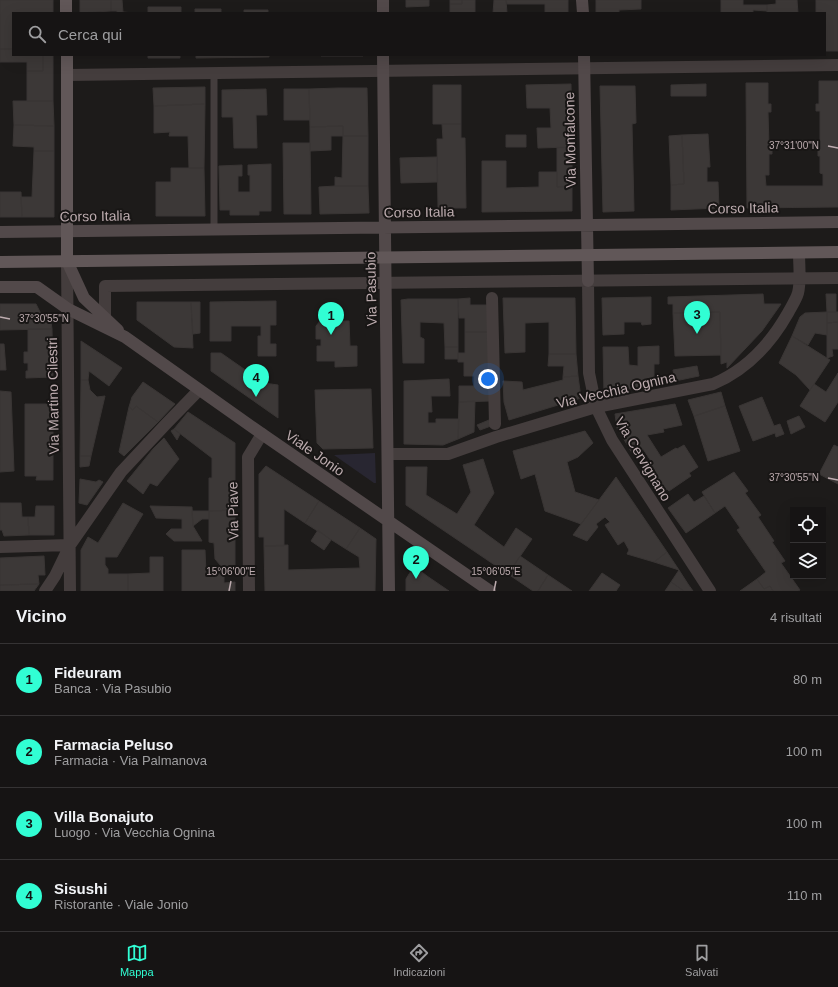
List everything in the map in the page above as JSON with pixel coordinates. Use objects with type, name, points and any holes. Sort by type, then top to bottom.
[{"type":"main road","points":[[66,0],[66,12]]},
{"type":"main road","points":[[383,0],[383,12]]},
{"type":"main road","points":[[582,0],[583,12]]},
{"type":"main road","name":"Via Martino Cilestri","points":[[66,56],[67,261]]},
{"type":"main road","name":"Via Pasubio","points":[[383,56],[389,591]]},
{"type":"main road","name":"Via Monfalcone","points":[[584,56],[588,281]]},
{"type":"main road","name":"Corso Italia","points":[[0,232],[838,222]]},
{"type":"main road","points":[[0,262],[838,252]]},
{"type":"main road","points":[[67,261],[84,298],[125,337]]},
{"type":"main road","points":[[0,287],[38,287],[68,309],[125,337]]},
{"type":"main road","name":"Viale Jonio","points":[[125,337],[262,434],[490,591]]},
{"type":"street","points":[[67,74],[838,64]]},
{"type":"street","name":"Via Vecchia Ognina","points":[[388,454],[448,454],[496,437],[596,407],[713,384],[735,373],[755,357],[781,326],[798,293],[799,253]]},
{"type":"street","name":"Via Martino Cilestri","points":[[67,261],[70,591]]},
{"type":"street","points":[[105,317],[105,286],[838,278]]},
{"type":"street","name":"Via Cervignano","points":[[588,281],[589,373],[596,407],[612,440],[710,591]]},
{"type":"street","points":[[492,295],[495,424]]},
{"type":"street","points":[[45,591],[55,576],[70,545],[121,472],[199,390]]},
{"type":"street","name":"Via Piave","points":[[250,591],[248,457],[262,434]]},
{"type":"street","points":[[0,546],[70,545]]},
{"type":"lane","points":[[214,72],[214,230]]},
{"type":"lane","points":[[495,424],[496,437]]},
{"type":"shaded area","points":[[375,453],[376,483],[334,455]]},
{"type":"building","points":[[0,0],[53,0],[53,12],[12,12],[12,49],[0,49]]},
{"type":"building","points":[[80,0],[111,0],[111,11],[80,12]]},
{"type":"building","points":[[111,0],[122,0],[123,12],[111,11]]},
{"type":"building","points":[[406,0],[429,0],[429,6],[406,7]]},
{"type":"building","points":[[450,0],[462,0],[462,4],[450,4]]},
{"type":"building","points":[[462,0],[475,0],[475,12],[450,12],[450,4],[462,4]]},
{"type":"building","points":[[494,0],[506,0],[507,12],[493,12]]},
{"type":"building","points":[[506,0],[568,0],[568,12],[545,12],[545,4],[507,4]]},
{"type":"building","points":[[596,0],[641,0],[641,9],[619,10],[619,12],[596,12]]},
{"type":"building","points":[[721,0],[743,0],[743,5],[767,5],[767,11],[753,10],[753,12],[721,12]]},
{"type":"building","points":[[776,0],[797,0],[798,12],[767,12],[767,5],[776,4]]},
{"type":"building","points":[[816,0],[838,0],[838,51],[826,51],[826,12],[816,12]]},
{"type":"building","points":[[148,7],[181,7],[181,12],[148,12]]},
{"type":"building","points":[[195,9],[221,9],[221,12],[195,12]]},
{"type":"building","points":[[244,10],[268,10],[268,12],[244,12]]},
{"type":"building","points":[[0,49],[12,49],[12,56],[43,56],[43,71],[27,71],[27,62],[0,62]]},
{"type":"building","points":[[43,56],[53,56],[53,101],[27,101],[27,71],[43,71]]},
{"type":"building","points":[[148,56],[180,56],[180,58],[148,58]]},
{"type":"building","points":[[196,56],[269,56],[269,57],[196,58]]},
{"type":"building","points":[[819,81],[838,81],[838,207],[747,208],[746,83],[768,83],[768,104],[771,104],[771,112],[768,112],[769,147],[772,147],[772,154],[769,154],[769,175],[765,175],[766,186],[823,186],[823,174],[820,173],[820,156],[818,156],[818,149],[820,149],[820,111],[816,111],[816,104],[819,104]]},
{"type":"building","points":[[571,84],[572,147],[538,148],[537,128],[551,128],[550,108],[527,108],[526,85]]},
{"type":"building","points":[[706,84],[706,96],[671,96],[671,85]]},
{"type":"building","points":[[433,85],[461,85],[461,124],[433,124]]},
{"type":"building","points":[[600,86],[635,86],[636,123],[632,124],[634,211],[603,212]]},
{"type":"building","points":[[205,87],[205,104],[154,106],[153,88]]},
{"type":"building","points":[[367,88],[368,136],[343,136],[343,126],[310,127],[309,89]]},
{"type":"building","points":[[266,89],[267,115],[256,115],[257,148],[234,148],[233,117],[222,117],[222,90]]},
{"type":"building","points":[[284,89],[309,89],[310,120],[284,120]]},
{"type":"building","points":[[13,101],[53,101],[54,126],[14,125]]},
{"type":"building","points":[[205,104],[204,168],[189,168],[188,136],[169,136],[170,132],[154,133],[154,106]]},
{"type":"building","points":[[442,124],[461,124],[461,138],[465,138],[466,208],[438,208],[437,139],[443,139]]},
{"type":"building","points":[[14,125],[54,126],[54,151],[34,151],[34,147],[13,146]]},
{"type":"building","points":[[343,126],[343,136],[331,136],[331,150],[310,151],[310,127]]},
{"type":"building","points":[[708,134],[710,167],[707,167],[707,182],[718,182],[719,208],[671,210],[671,185],[684,184],[682,135]]},
{"type":"building","points":[[506,135],[526,135],[526,147],[506,147]]},
{"type":"building","points":[[682,135],[684,184],[671,185],[669,136]]},
{"type":"building","points":[[343,136],[368,136],[368,186],[335,186],[335,177],[342,178]]},
{"type":"building","points":[[283,143],[310,143],[311,214],[284,214]]},
{"type":"building","points":[[572,147],[572,186],[557,187],[557,148]]},
{"type":"building","points":[[34,151],[54,151],[54,217],[22,217],[21,197],[32,197]]},
{"type":"building","points":[[437,157],[437,182],[401,183],[400,158]]},
{"type":"building","points":[[482,161],[506,161],[506,188],[539,187],[539,172],[557,172],[557,187],[572,186],[572,211],[482,212]]},
{"type":"building","points":[[271,164],[271,211],[259,211],[259,215],[230,215],[230,210],[220,210],[219,166],[242,165],[242,176],[238,176],[238,192],[250,192],[250,175],[248,175],[248,165]]},
{"type":"building","points":[[171,168],[204,168],[205,216],[156,216],[156,182],[171,182]]},
{"type":"building","points":[[368,186],[369,213],[320,214],[319,187]]},
{"type":"building","points":[[0,192],[21,192],[22,217],[0,217]]},
{"type":"building","points":[[763,294],[764,304],[781,304],[762,331],[727,368],[727,362],[721,364],[720,312],[673,313],[673,304],[668,304],[668,297]]},
{"type":"building","points":[[826,294],[836,294],[836,312],[827,312]]},
{"type":"building","points":[[651,297],[651,324],[642,325],[641,322],[624,322],[624,334],[603,335],[602,298]]},
{"type":"building","points":[[470,298],[470,305],[490,305],[490,332],[465,332],[465,318],[459,318],[458,299]]},
{"type":"building","points":[[503,298],[575,298],[576,354],[549,354],[549,322],[525,323],[525,352],[505,353]]},
{"type":"building","points":[[458,299],[458,347],[445,347],[444,323],[420,322],[420,337],[424,339],[424,363],[403,363],[401,300]]},
{"type":"building","points":[[276,301],[276,325],[270,325],[270,344],[276,344],[276,356],[258,356],[258,336],[261,336],[261,326],[231,326],[231,341],[210,341],[210,302]]},
{"type":"building","points":[[137,302],[191,302],[193,348],[174,347],[137,320]]},
{"type":"building","points":[[191,302],[200,302],[200,333],[193,334]]},
{"type":"building","points":[[0,304],[36,304],[42,316],[50,315],[52,329],[0,330]]},
{"type":"building","points":[[690,304],[703,304],[703,312],[690,312]]},
{"type":"building","points":[[720,312],[721,355],[675,356],[673,313]]},
{"type":"building","points":[[827,312],[838,312],[838,322],[827,323]]},
{"type":"building","points":[[827,312],[827,335],[815,333],[808,345],[792,336],[800,317],[805,313]]},
{"type":"building","points":[[320,321],[349,321],[350,346],[357,346],[357,366],[335,367],[335,361],[317,361],[317,346],[321,346],[321,339],[316,339],[316,326]]},
{"type":"building","points":[[838,322],[838,349],[832,349],[833,356],[827,358],[827,323]]},
{"type":"building","points":[[28,329],[52,329],[53,377],[26,378],[28,363],[24,363],[24,352],[28,352]]},
{"type":"building","points":[[465,332],[490,332],[490,401],[459,402],[459,386],[474,386],[474,376],[464,376],[464,362],[458,362],[458,353],[465,353]]},
{"type":"building","points":[[792,336],[830,360],[810,390],[796,375],[779,363]]},
{"type":"building","points":[[81,341],[122,368],[109,386],[89,371],[88,380],[81,380]]},
{"type":"building","points":[[0,344],[4,344],[6,370],[0,370]]},
{"type":"building","points":[[659,346],[659,364],[654,364],[654,384],[604,394],[603,347],[628,347],[629,365],[638,366],[638,347]]},
{"type":"building","points":[[445,347],[458,347],[458,359],[445,359]]},
{"type":"building","points":[[211,353],[221,353],[264,383],[278,385],[278,418],[211,371]]},
{"type":"building","points":[[549,354],[576,354],[578,376],[563,377],[564,366],[548,366]]},
{"type":"building","points":[[697,366],[699,376],[675,381],[673,370]]},
{"type":"building","points":[[838,373],[838,402],[825,422],[800,406],[814,384],[826,392]]},
{"type":"building","points":[[578,376],[581,398],[509,420],[504,402],[503,381],[522,382],[523,390],[563,380],[563,377]]},
{"type":"building","points":[[449,379],[450,396],[431,396],[432,412],[428,412],[428,423],[436,423],[436,419],[459,419],[458,439],[443,445],[404,444],[404,381]]},
{"type":"building","points":[[81,380],[88,380],[90,390],[97,397],[105,396],[91,456],[80,456]]},
{"type":"building","points":[[143,382],[175,404],[158,422],[136,406],[133,410],[129,407],[132,397]]},
{"type":"building","points":[[371,389],[373,448],[323,449],[317,443],[315,390]]},
{"type":"building","points":[[0,391],[11,392],[14,471],[0,472]]},
{"type":"building","points":[[721,392],[725,406],[694,416],[688,400]]},
{"type":"building","points":[[762,397],[774,426],[780,424],[784,434],[776,437],[775,433],[753,441],[739,406]]},
{"type":"building","points":[[475,401],[474,432],[458,439],[459,402]]},
{"type":"building","points":[[25,404],[53,404],[53,480],[36,480],[37,476],[25,476]]},
{"type":"building","points":[[675,404],[682,425],[663,429],[664,432],[647,435],[661,457],[684,445],[698,467],[689,473],[691,476],[669,491],[667,489],[659,495],[642,471],[653,464],[643,449],[634,456],[617,428],[615,414]]},
{"type":"building","points":[[136,406],[158,422],[124,456],[119,452],[129,407],[133,410]]},
{"type":"building","points":[[725,406],[740,451],[708,461],[694,416]]},
{"type":"building","points":[[188,412],[235,443],[235,510],[209,511],[209,478],[212,478],[212,458],[174,429]]},
{"type":"building","points":[[799,416],[805,427],[791,434],[787,421]]},
{"type":"building","points":[[489,420],[491,426],[480,430],[477,425]]},
{"type":"building","points":[[174,429],[180,434],[177,440],[171,431]]},
{"type":"building","points":[[585,431],[593,443],[578,457],[567,462],[575,492],[599,500],[581,524],[545,511],[535,474],[521,479],[513,451]]},
{"type":"building","points":[[164,438],[179,459],[157,486],[150,483],[143,494],[127,481]]},
{"type":"building","points":[[834,445],[838,447],[838,484],[819,474]]},
{"type":"building","points":[[80,456],[91,456],[89,466],[80,467]]},
{"type":"building","points":[[483,459],[494,493],[474,525],[504,547],[516,528],[532,539],[508,574],[406,505],[406,467],[427,467],[426,495],[457,514],[471,492],[463,465]]},
{"type":"building","points":[[266,466],[319,501],[305,523],[284,509],[284,546],[264,546],[264,537],[259,537],[259,474]]},
{"type":"building","points":[[734,472],[748,491],[745,493],[761,515],[758,517],[785,561],[781,563],[790,576],[790,579],[792,579],[800,590],[773,591],[770,586],[764,589],[757,579],[766,572],[737,530],[740,528],[725,506],[715,513],[702,492]]},
{"type":"building","points":[[616,477],[667,552],[654,562],[627,554],[629,550],[624,541],[618,545],[605,525],[610,522],[605,517],[596,524],[598,527],[587,541],[573,535]]},
{"type":"building","points":[[80,479],[96,482],[99,480],[103,482],[87,505],[79,503]]},
{"type":"building","points":[[688,494],[694,502],[704,496],[715,513],[686,533],[668,508]]},
{"type":"building","points":[[319,501],[360,528],[346,549],[305,523]]},
{"type":"building","points":[[0,503],[21,503],[22,517],[28,517],[29,535],[4,536],[2,530],[0,530]]},
{"type":"building","points":[[123,503],[143,514],[117,557],[105,557],[105,565],[108,569],[108,574],[128,574],[128,591],[81,591],[81,550],[88,537],[98,543]]},
{"type":"building","points":[[36,506],[54,506],[54,535],[29,535],[28,517],[35,517]]},
{"type":"building","points":[[150,506],[192,507],[193,526],[202,541],[174,541],[166,534],[171,529],[182,529],[182,519],[156,518]]},
{"type":"building","points":[[235,510],[235,565],[221,566],[215,559],[214,543],[209,542],[209,511]]},
{"type":"building","points":[[192,511],[209,511],[209,519],[202,519],[193,526]]},
{"type":"building","points":[[360,528],[376,539],[375,591],[265,591],[264,546],[288,545],[288,570],[360,568],[359,557],[346,549]]},
{"type":"building","points":[[318,530],[331,540],[324,550],[311,541]]},
{"type":"building","points":[[182,550],[205,550],[206,574],[224,574],[224,583],[235,582],[235,591],[182,591]]},
{"type":"building","points":[[667,552],[679,570],[654,562]]},
{"type":"building","points":[[44,556],[45,575],[38,575],[39,584],[0,585],[0,558]]},
{"type":"building","points":[[520,556],[548,575],[538,591],[533,591],[508,574]]},
{"type":"building","points":[[150,557],[163,557],[163,591],[128,591],[128,574],[150,573]]},
{"type":"building","points":[[414,566],[449,591],[406,591],[406,579]]},
{"type":"building","points":[[679,570],[693,591],[684,591],[671,582]]},
{"type":"building","points":[[602,573],[620,585],[616,591],[589,591]]},
{"type":"building","points":[[548,575],[572,591],[538,591]]},
{"type":"building","points":[[757,579],[764,589],[770,586],[773,591],[740,591]]},
{"type":"building","points":[[671,582],[684,591],[665,591]]},
{"type":"building","points":[[39,584],[34,591],[0,591],[0,585]]},
{"type":"place","name":"Villa Bonajuto","points":[[697,334]]},
{"type":"place","name":"Fideuram","points":[[331,335]]},
{"type":"place","name":"Sisushi","points":[[256,397]]},
{"type":"place","name":"Farmacia Peluso","points":[[416,579]]}]
